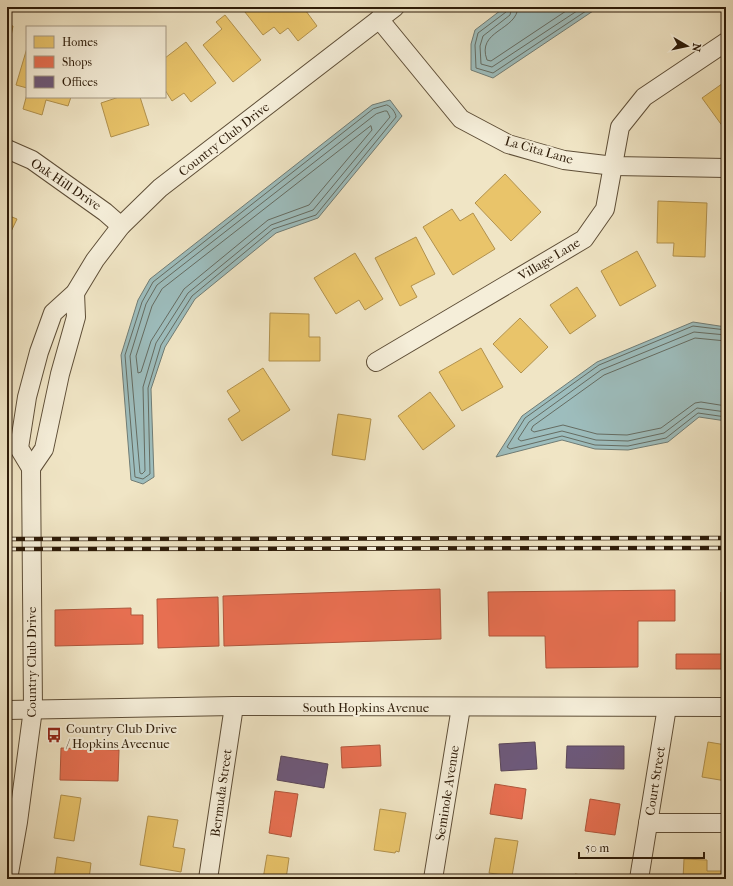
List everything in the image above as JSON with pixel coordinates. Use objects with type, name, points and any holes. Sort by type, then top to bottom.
[{"type":"street","name":"Country Club Drive","points":[[8,879],[18,822],[33,709],[31,468],[19,448],[27,397],[39,352],[53,313],[75,293],[95,260],[121,226],[160,188],[395,7]]},
{"type":"street","name":"La Cita Lane","points":[[379,19],[461,119],[508,144],[564,160],[614,166],[726,168]]},
{"type":"street","name":"Village Lane","points":[[376,362],[584,239],[605,209],[620,127],[644,97],[726,42]]},
{"type":"street","name":"Oak Hill Drive","points":[[7,149],[32,160],[106,212],[121,226]]},
{"type":"street","points":[[31,468],[44,449],[60,374],[76,317],[75,293]]},
{"type":"street","name":"South Hopkins Avenue","points":[[7,710],[234,706],[726,707]]},
{"type":"street","name":"Bermuda Street","points":[[208,879],[234,706]]},
{"type":"street","name":"Seminole Avenue","points":[[433,879],[461,707]]},
{"type":"street","name":"Court Street","points":[[639,879],[667,707]]},
{"type":"street","points":[[648,822],[726,823]]},
{"type":"water","points":[[505,7],[599,7],[493,78],[471,70],[471,44],[475,30]]},
{"type":"water","points":[[390,100],[402,116],[318,218],[276,233],[195,299],[165,347],[151,389],[154,477],[143,484],[131,480],[121,355],[138,300],[150,279],[372,105]]},
{"type":"water","points":[[693,322],[726,327],[726,421],[699,417],[668,442],[628,450],[595,449],[562,440],[496,457],[522,416],[597,362]]},
{"type":"building: Homes","points":[[241,7],[303,7],[317,26],[298,41],[288,28],[280,34],[274,27],[263,35]]},
{"type":"building: Homes","points":[[225,15],[261,60],[233,82],[203,45],[222,29],[216,22]]},
{"type":"building: Homes","points":[[7,25],[13,26],[7,57]]},
{"type":"building: Homes","points":[[186,42],[216,83],[191,102],[184,93],[172,101],[166,92],[166,57]]},
{"type":"building: Homes","points":[[26,51],[26,88],[16,85]]},
{"type":"building: Homes","points":[[726,81],[726,131],[702,98]]},
{"type":"building: Homes","points":[[26,98],[71,98],[68,106],[46,100],[42,115],[23,109]]},
{"type":"building: Homes","points":[[116,98],[140,98],[149,125],[111,137],[101,103]]},
{"type":"building: Homes","points":[[505,174],[541,212],[511,241],[475,203]]},
{"type":"building: Homes","points":[[658,201],[707,203],[705,257],[673,256],[674,243],[657,243]]},
{"type":"building: Homes","points":[[452,209],[460,221],[473,213],[495,249],[453,275],[423,227]]},
{"type":"building: Homes","points":[[7,215],[17,219],[7,240]]},
{"type":"building: Homes","points":[[726,222],[726,242],[723,241]]},
{"type":"building: Homes","points":[[416,237],[435,274],[411,286],[417,297],[400,306],[375,258]]},
{"type":"building: Homes","points":[[637,251],[656,286],[620,306],[601,271]]},
{"type":"building: Homes","points":[[355,253],[383,299],[365,310],[359,300],[336,314],[314,278]]},
{"type":"building: Homes","points":[[577,287],[596,316],[570,334],[550,305]]},
{"type":"building: Homes","points":[[270,313],[309,314],[309,337],[320,337],[320,361],[269,361]]},
{"type":"building: Homes","points":[[520,318],[548,347],[521,373],[493,344]]},
{"type":"building: Homes","points":[[481,348],[503,387],[462,411],[439,372]]},
{"type":"building: Homes","points":[[263,368],[290,410],[242,441],[228,419],[240,411],[227,391]]},
{"type":"building: Homes","points":[[430,392],[455,426],[423,450],[398,416]]},
{"type":"building: Homes","points":[[338,414],[371,419],[365,460],[332,455]]},
{"type":"building: Homes","points":[[708,742],[726,745],[726,781],[702,777]]},
{"type":"building: Homes","points":[[61,795],[81,798],[74,841],[54,838]]},
{"type":"building: Homes","points":[[380,809],[406,813],[399,852],[396,851],[395,853],[374,850]]},
{"type":"building: Homes","points":[[148,816],[178,820],[173,847],[185,849],[181,872],[140,865]]},
{"type":"building: Homes","points":[[495,838],[518,841],[512,876],[489,873]]},
{"type":"building: Homes","points":[[267,855],[289,858],[286,879],[263,879]]},
{"type":"building: Homes","points":[[57,857],[91,863],[89,879],[54,879]]},
{"type":"building: Homes","points":[[684,859],[707,860],[707,871],[726,871],[726,879],[683,879]]},
{"type":"building: Homes","points":[[575,874],[600,878],[600,879],[574,879]]},
{"type":"building: Shops","points":[[440,589],[441,639],[224,646],[223,596]]},
{"type":"building: Shops","points":[[675,590],[675,621],[638,621],[638,667],[546,668],[545,636],[489,636],[488,592]]},
{"type":"building: Shops","points":[[721,592],[726,592],[726,669],[676,669],[676,654],[721,654]]},
{"type":"building: Shops","points":[[218,597],[219,646],[158,648],[157,599]]},
{"type":"building: Shops","points":[[131,608],[131,615],[143,615],[143,644],[55,646],[55,610]]},
{"type":"building: Shops","points":[[380,745],[381,766],[342,768],[341,747]]},
{"type":"building: Shops","points":[[61,748],[119,750],[118,781],[60,780]]},
{"type":"building: Shops","points":[[495,784],[526,789],[522,819],[490,814]]},
{"type":"building: Shops","points":[[275,791],[298,794],[291,837],[269,833]]},
{"type":"building: Shops","points":[[590,799],[620,804],[615,835],[585,831]]},
{"type":"building: Offices","points":[[535,742],[537,769],[501,771],[499,744]]},
{"type":"building: Offices","points":[[567,746],[624,746],[624,769],[566,768]]},
{"type":"building: Offices","points":[[281,756],[328,764],[324,788],[277,780]]},
{"type":"railway","points":[[7,539],[726,538]]},
{"type":"railway","points":[[7,549],[726,548]]},
{"type":"place","name":"Country Club Drive / Hopkins Aveenue","points":[[54,735]]}]
